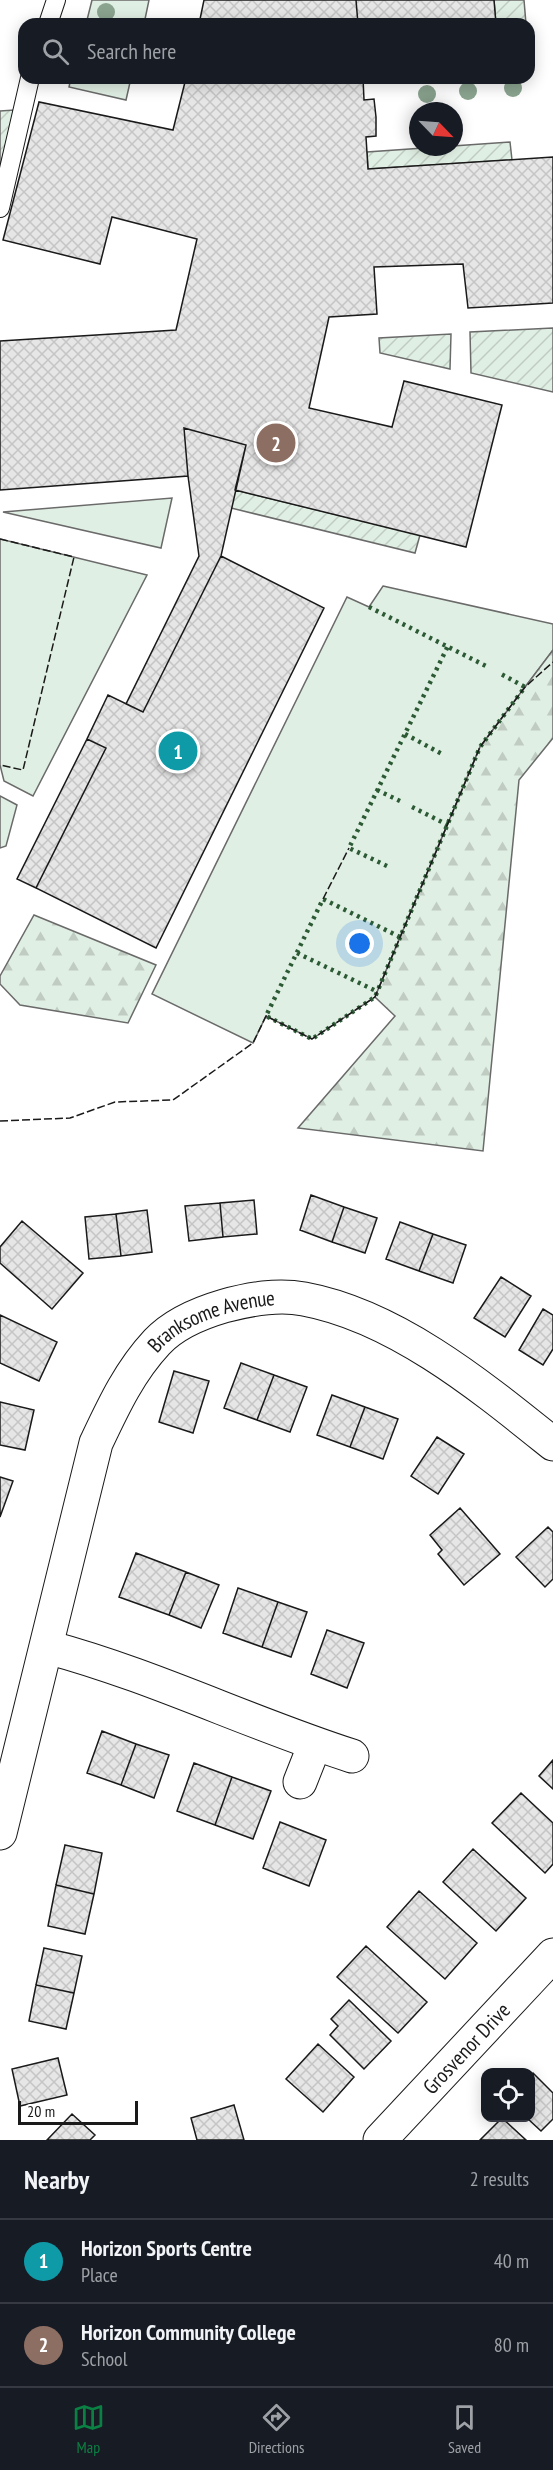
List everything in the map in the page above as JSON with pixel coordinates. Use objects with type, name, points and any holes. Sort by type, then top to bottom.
[{"type":"street","name":"Branksome Avenue","points":[[0,1833],[96,1443],[124,1385],[158,1341],[198,1313],[271,1297],[304,1299],[348,1311],[413,1342],[490,1393],[553,1444]]},
{"type":"street","points":[[47,1647],[99,1661],[352,1756]]},
{"type":"street","points":[[300,1782],[315,1744]]},
{"type":"street","name":"Grosvenor Drive","points":[[380,2140],[553,1954]]},
{"type":"lane","points":[[50,18],[56,0]]},
{"type":"lane","points":[[0,208],[29,84]]},
{"type":"green space","points":[[92,0],[149,0],[145,18],[88,18]]},
{"type":"green space","points":[[494,0],[524,0],[526,18],[496,18]]},
{"type":"green space","points":[[70,84],[130,84],[126,100],[69,87]]},
{"type":"green space","points":[[14,110],[0,168],[0,111]]},
{"type":"green space","points":[[510,142],[512,160],[368,169],[367,152],[409,149],[409,156],[463,156],[463,145]]},
{"type":"green space","points":[[553,328],[553,392],[471,373],[470,332]]},
{"type":"green space","points":[[451,334],[450,369],[380,353],[379,338]]},
{"type":"green space","points":[[235,490],[420,535],[415,553],[231,508]]},
{"type":"green space","points":[[172,498],[161,548],[3,512]]},
{"type":"green space","points":[[0,539],[147,575],[33,796],[4,781],[0,765]]},
{"type":"green space","points":[[383,586],[553,624],[553,650],[480,747],[375,997],[312,1039],[266,1016],[253,1043],[152,994],[347,597],[369,607]]},
{"type":"green space","points":[[553,650],[553,738],[519,780],[483,1151],[298,1128],[395,1016],[375,997],[480,747]]},
{"type":"green space","points":[[0,796],[17,805],[6,846],[0,848]]},
{"type":"green space","points":[[34,915],[156,965],[128,1023],[20,1005],[0,984],[0,976]]},
{"type":"building","points":[[204,0],[356,0],[358,18],[200,18]]},
{"type":"building","points":[[356,0],[494,0],[496,18],[358,18]]},
{"type":"building","points":[[184,84],[363,84],[364,100],[374,99],[376,117],[376,136],[366,137],[368,169],[553,157],[553,303],[468,308],[463,264],[374,267],[377,314],[329,317],[309,408],[392,427],[404,381],[502,405],[466,547],[235,490],[246,445],[184,428],[188,476],[0,490],[0,341],[176,330],[197,239],[112,217],[100,264],[3,240],[39,102],[173,130]]},
{"type":"building","points":[[184,428],[246,445],[221,556],[143,712],[126,704],[199,556]]},
{"type":"building","points":[[221,556],[324,608],[156,948],[36,888],[106,748],[87,739],[108,695],[143,712]]},
{"type":"building","points":[[87,739],[106,748],[36,888],[17,879]]},
{"type":"building","points":[[311,1195],[344,1207],[332,1242],[300,1230]]},
{"type":"building","points":[[254,1200],[257,1234],[223,1237],[220,1203]]},
{"type":"building","points":[[220,1203],[223,1237],[189,1241],[185,1206]]},
{"type":"building","points":[[344,1207],[377,1218],[365,1253],[332,1242]]},
{"type":"building","points":[[147,1210],[152,1252],[121,1256],[116,1214]]},
{"type":"building","points":[[116,1214],[121,1256],[89,1259],[85,1217]]},
{"type":"building","points":[[22,1221],[83,1273],[52,1309],[0,1263],[0,1247]]},
{"type":"building","points":[[400,1222],[433,1234],[419,1271],[386,1259]]},
{"type":"building","points":[[433,1234],[466,1245],[453,1283],[419,1271]]},
{"type":"building","points":[[501,1277],[531,1296],[505,1337],[474,1318]]},
{"type":"building","points":[[543,1309],[553,1315],[553,1349],[543,1365],[519,1350]]},
{"type":"building","points":[[0,1315],[57,1342],[39,1381],[0,1363]]},
{"type":"building","points":[[241,1363],[274,1375],[257,1420],[224,1408]]},
{"type":"building","points":[[174,1371],[209,1381],[193,1433],[159,1422]]},
{"type":"building","points":[[274,1375],[307,1387],[290,1432],[257,1420]]},
{"type":"building","points":[[332,1395],[365,1407],[350,1447],[317,1435]]},
{"type":"building","points":[[0,1402],[34,1410],[25,1450],[0,1445]]},
{"type":"building","points":[[365,1407],[398,1419],[383,1459],[350,1447]]},
{"type":"building","points":[[437,1437],[464,1454],[438,1494],[411,1476]]},
{"type":"building","points":[[0,1477],[13,1481],[0,1517]]},
{"type":"building","points":[[460,1508],[500,1554],[464,1585],[438,1554],[442,1550],[430,1535]]},
{"type":"building","points":[[548,1527],[553,1532],[553,1579],[545,1587],[516,1557]]},
{"type":"building","points":[[136,1553],[186,1572],[169,1615],[119,1597]]},
{"type":"building","points":[[186,1572],[219,1585],[201,1628],[169,1615]]},
{"type":"building","points":[[238,1588],[278,1602],[262,1647],[223,1633]]},
{"type":"building","points":[[278,1602],[307,1612],[291,1657],[262,1647]]},
{"type":"building","points":[[327,1630],[364,1643],[347,1688],[311,1674]]},
{"type":"building","points":[[102,1731],[136,1744],[121,1785],[87,1773]]},
{"type":"building","points":[[136,1744],[169,1755],[154,1798],[121,1785]]},
{"type":"building","points":[[553,1760],[553,1789],[539,1776]]},
{"type":"building","points":[[194,1763],[232,1777],[215,1825],[177,1811]]},
{"type":"building","points":[[232,1777],[271,1791],[253,1839],[215,1825]]},
{"type":"building","points":[[521,1793],[553,1823],[553,1864],[545,1873],[492,1823]]},
{"type":"building","points":[[280,1822],[326,1840],[309,1886],[263,1868]]},
{"type":"building","points":[[65,1845],[102,1853],[94,1894],[56,1885]]},
{"type":"building","points":[[473,1849],[526,1898],[496,1931],[443,1882]]},
{"type":"building","points":[[56,1885],[94,1894],[85,1934],[48,1926]]},
{"type":"building","points":[[419,1891],[477,1943],[445,1979],[387,1927]]},
{"type":"building","points":[[366,1946],[427,2002],[398,2033],[337,1977]]},
{"type":"building","points":[[44,1948],[82,1956],[74,1993],[36,1985]]},
{"type":"building","points":[[36,1985],[74,1993],[66,2029],[29,2021]]},
{"type":"building","points":[[349,2000],[391,2041],[364,2069],[330,2035],[338,2026],[331,2019]]},
{"type":"building","points":[[318,2044],[354,2077],[323,2112],[286,2079]]},
{"type":"building","points":[[58,2058],[67,2095],[20,2106],[12,2069]]},
{"type":"building","points":[[535,2075],[553,2093],[553,2119],[541,2131],[531,2122],[535,2122]]},
{"type":"building","points":[[234,2105],[244,2140],[197,2140],[191,2118]]},
{"type":"building","points":[[72,2114],[95,2135],[90,2140],[47,2140]]},
{"type":"building","points":[[498,2122],[506,2122],[526,2140],[480,2140]]},
{"type":"hedge","points":[[369,607],[488,667]]},
{"type":"hedge","points":[[387,866],[349,848],[448,646]]},
{"type":"hedge","points":[[400,937],[323,899],[266,1016],[312,1039],[375,997],[480,747],[525,687],[501,674]]},
{"type":"hedge","points":[[405,734],[442,754]]},
{"type":"hedge","points":[[377,790],[400,801]]},
{"type":"hedge","points":[[412,807],[448,825]]},
{"type":"hedge","points":[[297,953],[378,992]]},
{"type":"fence","points":[[0,539],[74,557],[23,770],[0,765]]},
{"type":"fence","points":[[0,1121],[70,1118],[115,1102],[173,1100],[253,1043],[266,1016],[312,1039],[375,997],[480,747],[525,687],[553,662]]},
{"type":"fence","points":[[323,899],[349,848]]},
{"type":"place","name":"Horizon Community College","points":[[276,443]]},
{"type":"place","name":"Horizon Sports Centre","points":[[178,751]]}]
